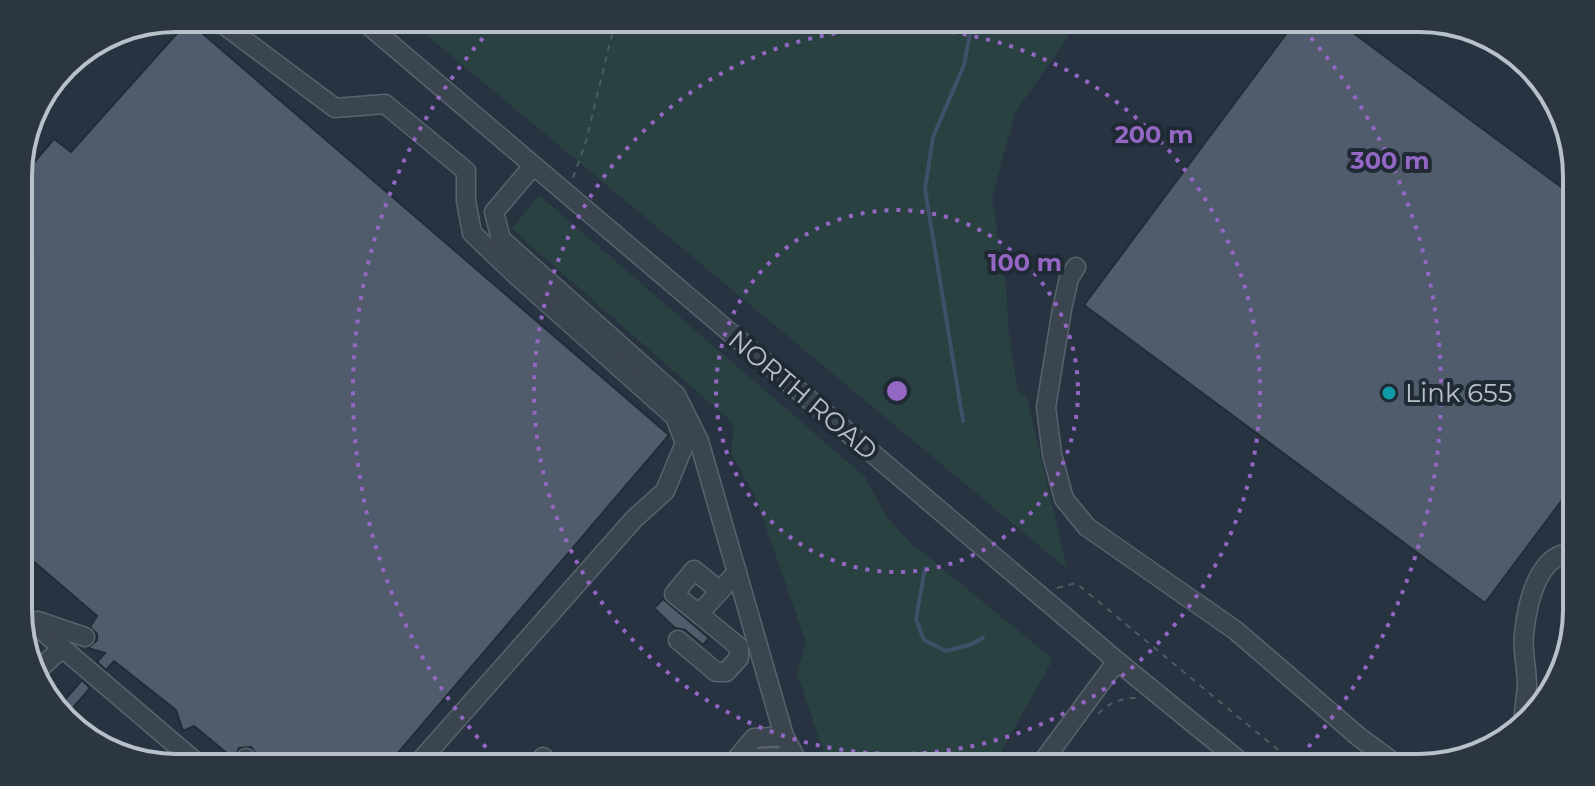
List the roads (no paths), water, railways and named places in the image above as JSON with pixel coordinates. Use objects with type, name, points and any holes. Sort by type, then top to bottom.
[{"type":"street","points":[[234,32],[335,108],[385,104],[466,171],[466,201],[472,233],[675,417],[685,443],[665,491],[634,519],[426,754]]},
{"type":"street","name":"NORTH ROAD","points":[[376,32],[1117,661],[1231,754]]},
{"type":"street","points":[[533,166],[494,212],[501,239],[676,395],[699,441],[784,736],[794,754]]},
{"type":"street","points":[[1076,267],[1069,278],[1062,309],[1046,407],[1052,454],[1064,499],[1087,527],[1235,630],[1382,754]]},
{"type":"street","points":[[1525,707],[1527,685],[1524,634],[1536,581],[1548,561],[1563,555]]},
{"type":"street","points":[[678,640],[716,672],[726,672],[739,658],[739,647],[674,594],[694,570],[720,591]]},
{"type":"street","points":[[699,614],[737,572]]},
{"type":"street","points":[[32,618],[85,637]]},
{"type":"street","points":[[33,623],[187,754]]},
{"type":"street","points":[[43,665],[62,648]]},
{"type":"street","points":[[1048,754],[1117,661]]},
{"type":"street","points":[[741,754],[754,738],[784,736]]},
{"type":"waterway","points":[[963,421],[925,189],[933,137],[964,65],[970,32]]},
{"type":"waterway","points":[[925,568],[916,619],[924,640],[946,651],[983,638]]},
{"type":"place","name":"Link 655","points":[[1389,393]]}]
